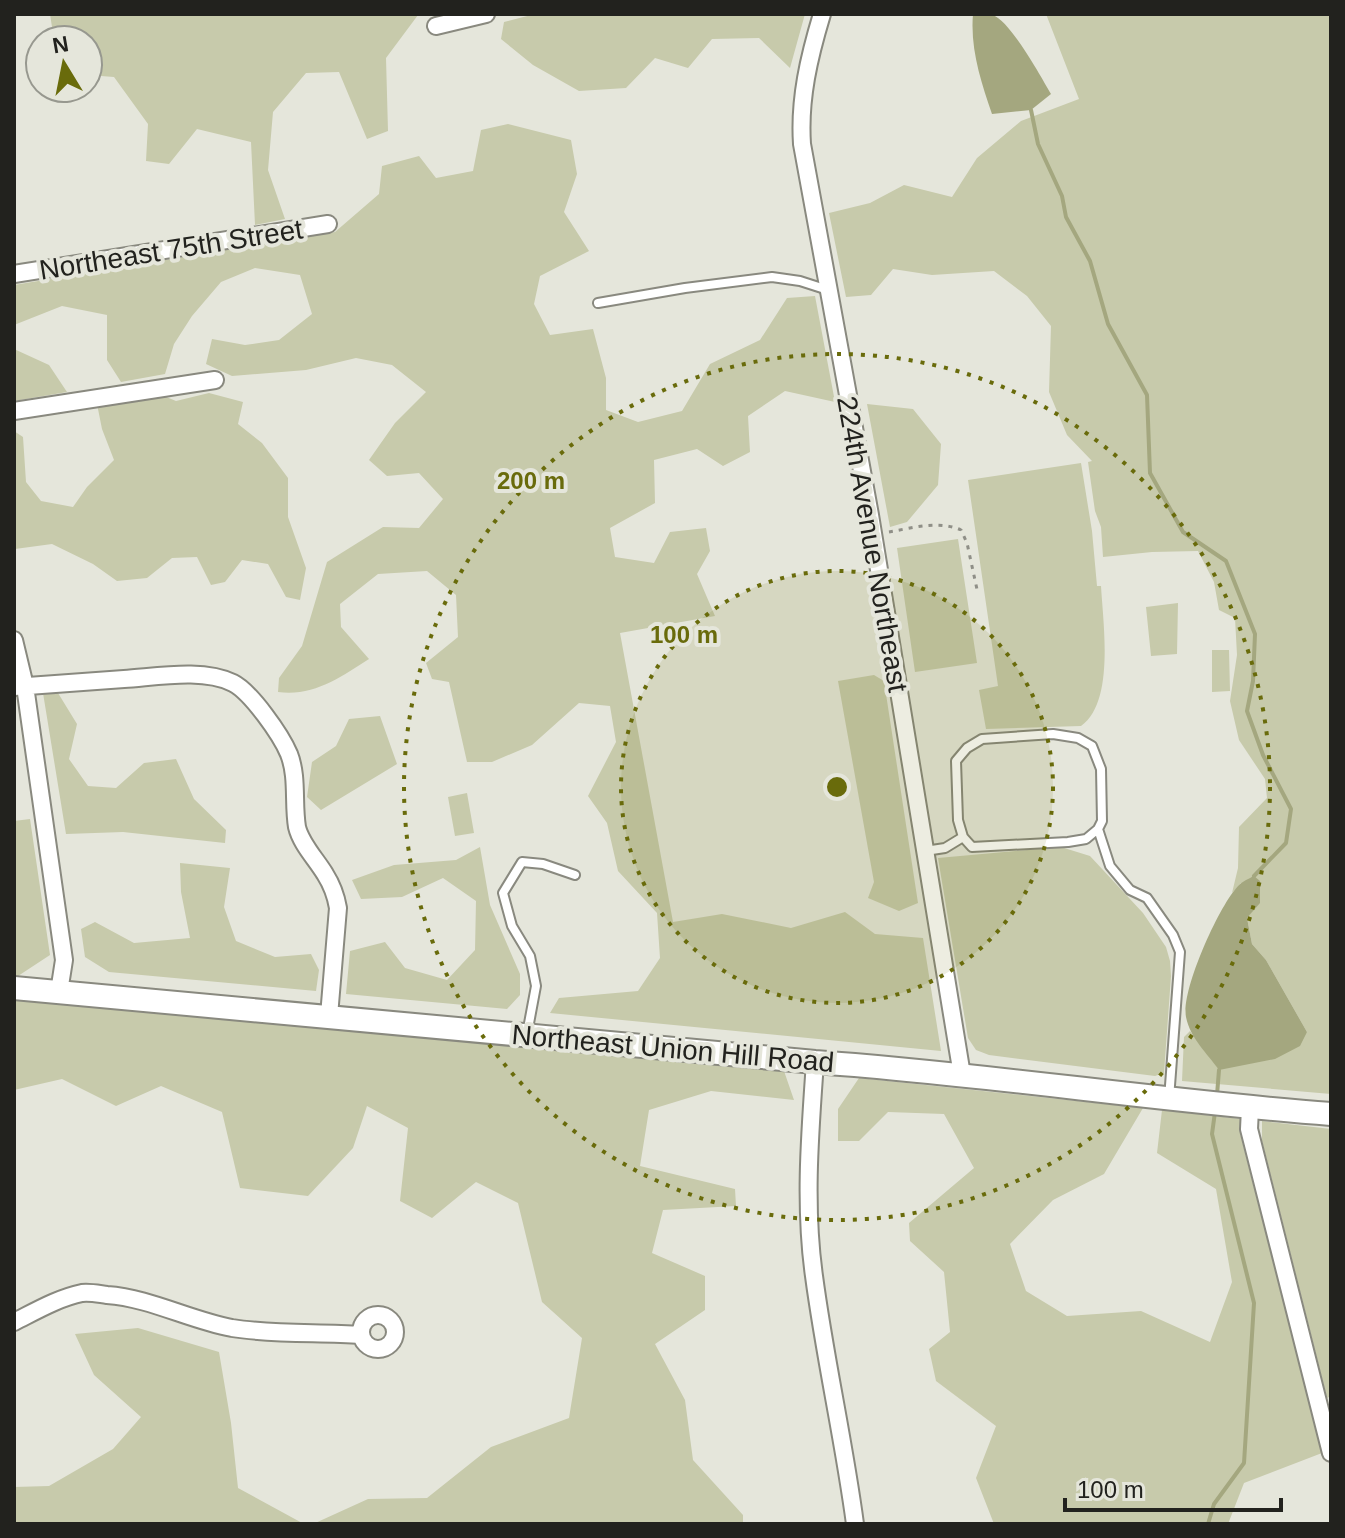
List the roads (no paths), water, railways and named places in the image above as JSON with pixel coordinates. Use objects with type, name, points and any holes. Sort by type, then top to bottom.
[{"type":"street","points":[[436,26],[486,14]]},
{"type":"street","name":"224th Avenue Northeast","points":[[822,14],[809,60],[801,118],[802,144],[873,535],[962,1075]]},
{"type":"street","name":"Northeast 75th Street","points":[[14,274],[328,224]]},
{"type":"street","points":[[14,411],[215,380]]},
{"type":"street","points":[[14,640],[64,960],[59,992]]},
{"type":"street","points":[[19,687],[188,674],[219,678],[235,684],[254,702],[289,754],[298,830],[335,894],[338,908],[329,1016]]},
{"type":"street","name":"Northeast Union Hill Road","points":[[14,988],[884,1067],[1250,1108],[1331,1114]]},
{"type":"street","points":[[815,1062],[808,1205],[813,1274],[855,1524]]},
{"type":"street","points":[[1250,1108],[1249,1129],[1331,1453]]},
{"type":"street","points":[[14,1322],[54,1302],[84,1293],[144,1301],[208,1323],[246,1330],[361,1335]]},
{"type":"lane","points":[[598,303],[772,277],[800,281],[828,290]]},
{"type":"lane","points":[[1053,734],[1078,738],[1092,746],[1101,769],[1102,821],[1086,839],[972,847],[963,837],[958,820],[956,761],[967,748],[982,739],[1053,734]]},
{"type":"lane","points":[[1098,829],[1110,866],[1130,890],[1147,898],[1173,935],[1180,952],[1169,1099]]},
{"type":"lane","points":[[925,851],[945,848],[963,837]]},
{"type":"lane","points":[[527,1035],[536,986],[530,956],[512,926],[503,893],[522,862],[543,864],[575,875]]},
{"type":"waterway","points":[[1031,110],[1038,144],[1062,196],[1066,217],[1090,261],[1108,324],[1147,395],[1150,473],[1183,532],[1226,561],[1255,634],[1253,681],[1247,711],[1263,755],[1291,809],[1286,843],[1254,876]]},
{"type":"waterway","points":[[1217,1095],[1219,1070]]},
{"type":"waterway","points":[[1208,1524],[1214,1504],[1244,1463],[1254,1303],[1212,1134],[1215,1112]]}]
